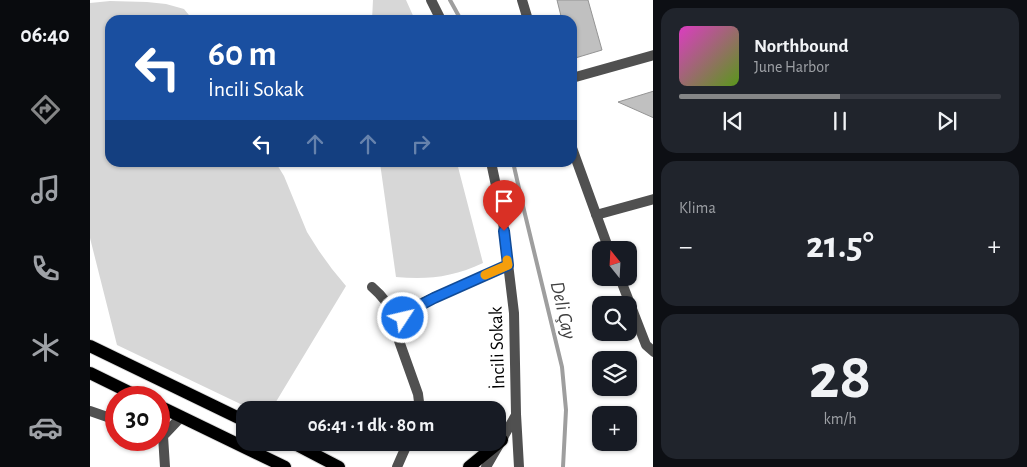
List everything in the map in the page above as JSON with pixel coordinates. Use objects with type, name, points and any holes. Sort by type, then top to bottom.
[{"type":"main road","points":[[90,346],[236,416]]},
{"type":"main road","points":[[90,373],[117,386]]},
{"type":"main road","points":[[170,412],[284,467]]},
{"type":"main road","points":[[308,451],[339,467]]},
{"type":"main road","points":[[469,467],[489,451]]},
{"type":"street","points":[[431,0],[438,15]]},
{"type":"street","points":[[522,0],[526,15]]},
{"type":"street","points":[[577,77],[653,55]]},
{"type":"street","points":[[577,162],[606,241]]},
{"type":"street","name":"İncili Sokak","points":[[492,167],[502,214],[514,313],[519,467]]},
{"type":"street","points":[[596,215],[653,199]]},
{"type":"street","points":[[399,323],[407,312],[508,265]]},
{"type":"street","points":[[623,286],[646,345],[653,352]]},
{"type":"street","points":[[372,287],[391,307],[399,323],[398,338],[419,401]]},
{"type":"street","points":[[90,412],[105,417]]},
{"type":"street","name":"İncili Sokak","points":[[506,433],[516,414]]},
{"type":"street","points":[[170,427],[181,417]]},
{"type":"street","points":[[163,451],[165,467]]},
{"type":"street","points":[[397,467],[404,451]]},
{"type":"street","name":"İncili Sokak","points":[[486,467],[495,451]]},
{"type":"shaded area","points":[[373,0],[406,0],[413,15],[372,15]]},
{"type":"shaded area","points":[[110,1],[166,4],[184,9],[189,15],[105,15],[105,167],[278,167],[307,232],[346,286],[276,401],[236,402],[117,345],[90,238],[90,3]]},
{"type":"shaded area","points":[[381,167],[458,167],[483,263],[461,272],[430,278],[396,277]]},
{"type":"building","points":[[557,0],[588,0],[602,50],[577,58],[577,15],[561,15]]},
{"type":"building","points":[[653,91],[653,118],[618,102]]},
{"type":"waterway","name":"Deli Çay","points":[[450,0],[458,15]]},
{"type":"waterway","name":"Deli Çay","points":[[514,167],[562,367],[566,410],[563,467]]},
{"type":"slow traffic","points":[[485,275],[508,265],[507,260]]},
{"type":"route","points":[[403,318],[407,312],[434,298],[508,265],[504,231]]}]
